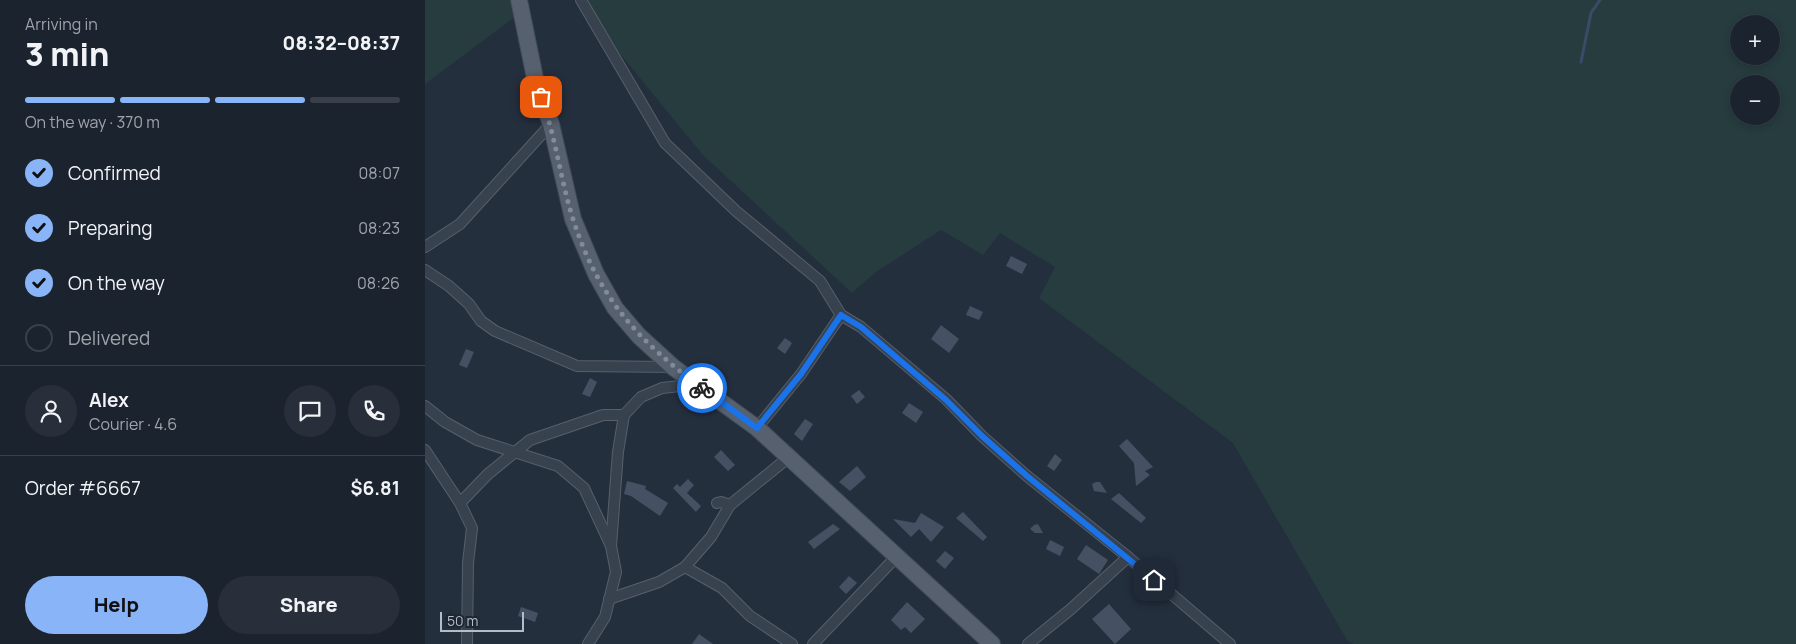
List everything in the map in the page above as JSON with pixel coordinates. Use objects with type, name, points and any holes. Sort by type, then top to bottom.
[{"type":"main road","points":[[519,0],[536,83],[551,124],[573,219],[596,274],[615,308],[639,336],[673,367],[757,428],[992,644]]},
{"type":"street","points":[[581,0],[665,143],[736,211],[820,281],[841,315],[868,333],[946,400],[982,436],[1027,476],[1128,557],[1230,644]]},
{"type":"street","points":[[425,247],[460,224],[551,124]]},
{"type":"street","points":[[425,270],[449,286],[469,304],[481,321],[495,331],[577,366],[673,367]]},
{"type":"street","points":[[757,428],[801,374],[841,315]]},
{"type":"street","points":[[611,546],[618,452],[625,415],[641,397],[662,388],[697,384]]},
{"type":"street","points":[[425,406],[445,422],[477,440],[558,466],[584,488],[611,546],[616,572],[605,618],[588,644]]},
{"type":"street","points":[[460,503],[488,474],[530,440],[603,415],[625,415]]},
{"type":"street","points":[[425,450],[460,503],[472,528],[468,563],[467,644]]},
{"type":"street","points":[[609,598],[659,582],[685,567],[711,537],[730,504],[789,458]]},
{"type":"street","points":[[717,504],[721,502],[730,504]]},
{"type":"street","points":[[813,644],[897,556]]},
{"type":"street","points":[[1028,644],[1071,609],[1128,557]]},
{"type":"street","points":[[685,567],[722,588],[750,616],[792,644]]},
{"type":"green space","points":[[425,0],[517,0],[520,13],[425,84]]},
{"type":"green space","points":[[576,0],[1796,0],[1796,644],[1353,644],[1347,640],[1233,443],[1039,298],[1055,267],[1000,233],[983,255],[941,230],[876,272],[852,293],[703,155]]},
{"type":"building","points":[[1011,256],[1027,264],[1022,274],[1006,266]]},
{"type":"building","points":[[970,306],[983,312],[979,320],[966,315]]},
{"type":"building","points":[[941,325],[959,339],[949,353],[931,339]]},
{"type":"building","points":[[785,338],[792,343],[785,354],[777,348]]},
{"type":"building","points":[[466,349],[474,352],[467,368],[459,365]]},
{"type":"building","points":[[590,378],[597,382],[590,397],[582,394]]},
{"type":"building","points":[[859,390],[865,397],[857,404],[851,396]]},
{"type":"building","points":[[909,403],[923,412],[916,423],[902,413]]},
{"type":"building","points":[[805,419],[813,424],[802,441],[794,434]]},
{"type":"building","points":[[1127,439],[1153,467],[1145,471],[1150,475],[1136,486],[1134,463],[1119,446]]},
{"type":"building","points":[[721,450],[735,465],[728,471],[714,457]]},
{"type":"building","points":[[1055,454],[1062,460],[1054,471],[1047,466]]},
{"type":"building","points":[[857,466],[866,477],[850,491],[839,482]]},
{"type":"building","points":[[688,479],[694,485],[687,493],[701,506],[696,512],[673,488],[677,484],[680,487]]},
{"type":"building","points":[[627,481],[646,486],[645,489],[668,503],[660,516],[631,496],[624,494]]},
{"type":"building","points":[[1100,482],[1107,493],[1094,491],[1092,484]]},
{"type":"building","points":[[1119,493],[1146,518],[1141,523],[1111,499]]},
{"type":"building","points":[[963,512],[987,537],[983,541],[956,518]]},
{"type":"building","points":[[921,513],[944,527],[931,542],[919,529],[911,537],[893,519],[915,523]]},
{"type":"building","points":[[833,524],[840,529],[814,549],[808,542]]},
{"type":"building","points":[[1038,524],[1043,533],[1035,533],[1030,529]]},
{"type":"building","points":[[1050,540],[1064,547],[1060,556],[1046,549]]},
{"type":"building","points":[[1086,545],[1108,560],[1099,574],[1077,559]]},
{"type":"building","points":[[945,551],[954,558],[945,569],[936,561]]},
{"type":"building","points":[[849,576],[857,583],[846,594],[839,587]]},
{"type":"building","points":[[907,602],[925,619],[911,633],[905,627],[901,630],[891,620]]},
{"type":"building","points":[[1109,604],[1131,629],[1115,644],[1092,619]]},
{"type":"building","points":[[521,607],[538,613],[535,622],[518,616]]},
{"type":"building","points":[[699,634],[713,644],[692,644]]},
{"type":"waterway","points":[[1581,62],[1591,13],[1600,0]]},
{"type":"way so far","points":[[541,97],[551,124],[573,219],[596,274],[615,308],[639,336],[673,367],[702,388]]},
{"type":"route","points":[[702,388],[757,428],[801,374],[841,315],[861,327],[946,400],[982,436],[1027,476],[1154,580]]}]
